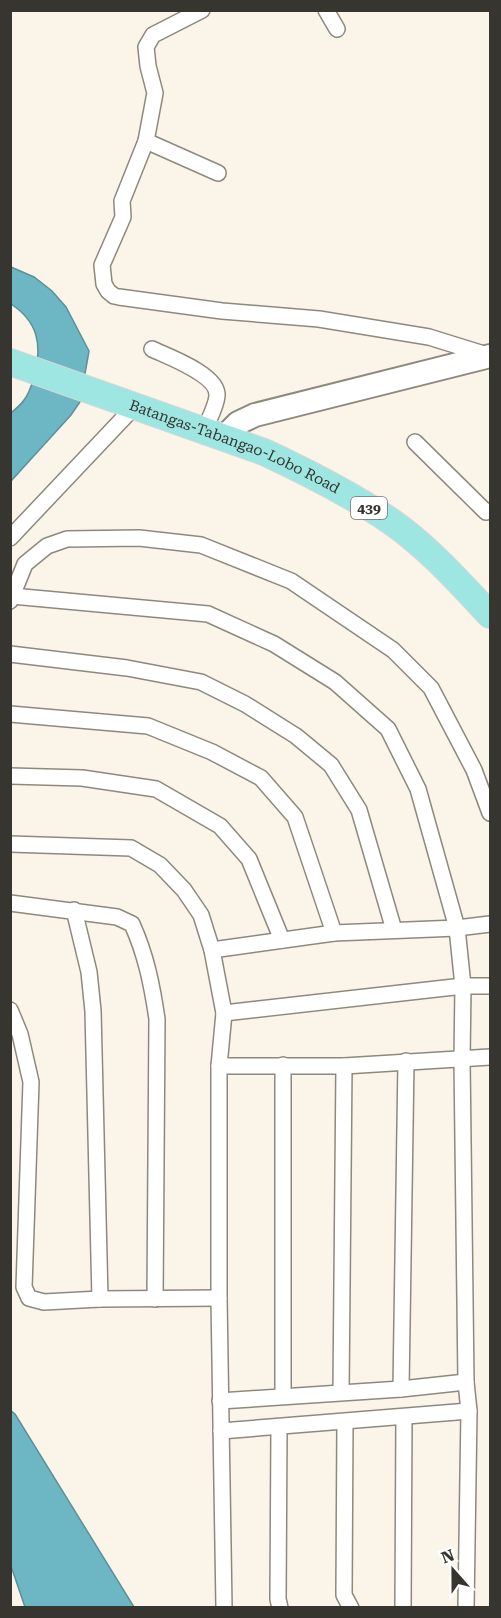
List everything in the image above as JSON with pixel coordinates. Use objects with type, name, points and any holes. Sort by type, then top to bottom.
[{"type":"main road","name":"Batangas-Tabangao-Lobo Road","points":[[11,362],[264,452],[304,471],[390,521],[442,564],[490,615]]},
{"type":"street","points":[[202,10],[153,35],[146,47],[155,93],[146,141],[122,201],[123,217],[102,264],[104,284],[114,296],[222,311],[319,319],[429,337],[490,356]]},
{"type":"street","points":[[326,10],[337,29]]},
{"type":"street","points":[[146,141],[218,173]]},
{"type":"street","points":[[152,349],[206,375],[216,387],[214,434],[255,415],[490,356]]},
{"type":"street","points":[[10,538],[134,407]]},
{"type":"street","points":[[415,442],[486,512],[490,511]]},
{"type":"street","points":[[466,1608],[469,1411],[466,1382],[463,986],[457,928],[418,789],[388,729],[335,682],[274,644],[208,614],[11,598],[25,564],[47,546],[67,539],[139,538],[201,545],[291,581],[393,650],[431,688],[474,770],[490,813]]},
{"type":"street","points":[[10,654],[127,668],[201,682],[246,704],[296,736],[331,765],[359,810],[394,930]]},
{"type":"street","points":[[10,714],[148,726],[212,752],[261,778],[296,817],[334,933]]},
{"type":"street","points":[[10,776],[82,778],[156,789],[220,826],[249,859],[282,940]]},
{"type":"street","points":[[10,844],[131,848],[160,865],[184,890],[201,915],[212,950],[224,1013],[219,1066],[219,1298],[224,1608]]},
{"type":"street","points":[[10,903],[117,917],[132,924],[143,948],[151,976],[157,1019],[155,1299]]},
{"type":"street","points":[[74,910],[89,972],[93,1011],[100,1299]]},
{"type":"street","points":[[212,950],[334,933],[457,928],[490,924]]},
{"type":"street","points":[[224,1013],[463,986],[490,986]]},
{"type":"street","points":[[10,1010],[20,1034],[31,1082],[24,1287],[29,1298],[44,1302],[219,1298]]},
{"type":"street","points":[[219,1066],[344,1066],[490,1057]]},
{"type":"street","points":[[401,1389],[406,1061]]},
{"type":"street","points":[[283,1065],[283,1396]]},
{"type":"street","points":[[341,1392],[344,1066]]},
{"type":"street","points":[[220,1401],[401,1389],[466,1382]]},
{"type":"street","points":[[221,1431],[469,1411]]},
{"type":"street","points":[[403,1608],[404,1417]]},
{"type":"street","points":[[345,1422],[344,1595],[351,1608]]},
{"type":"street","points":[[279,1427],[278,1599],[280,1608]]},
{"type":"water","points":[[11,267],[34,277],[52,291],[66,307],[89,351],[80,402],[11,481],[11,413],[23,402],[29,391],[35,374],[38,343],[27,318],[11,304]]},
{"type":"water","points":[[10,1410],[15,1414],[134,1607],[25,1607],[11,1566]]}]
